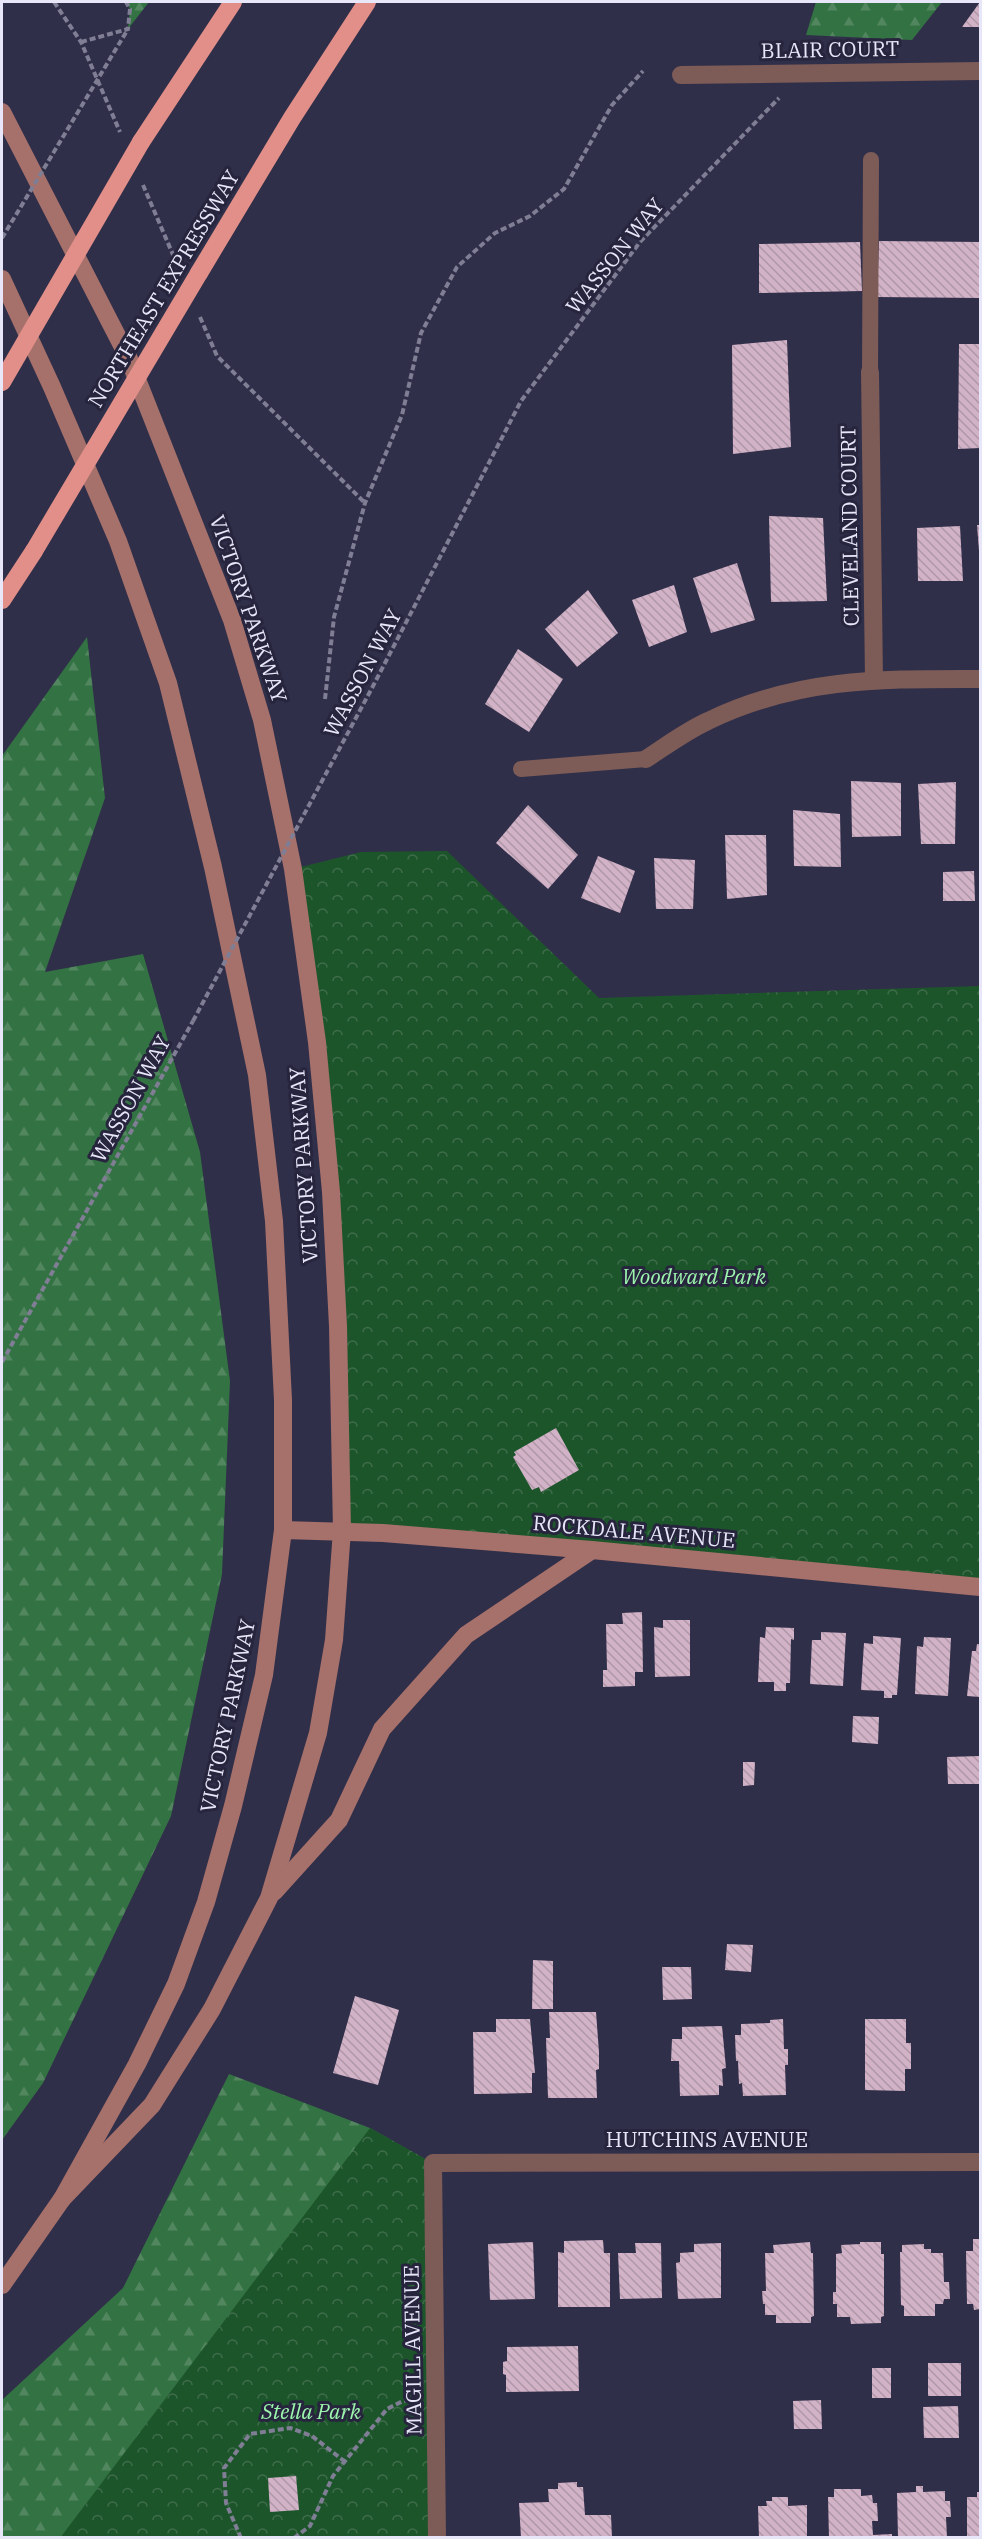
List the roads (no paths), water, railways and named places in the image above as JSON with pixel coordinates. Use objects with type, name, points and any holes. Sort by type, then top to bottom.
[{"type":"highway","points":[[2,382],[141,142],[233,2]]},
{"type":"highway","name":"NORTHEAST EXPRESSWAY","points":[[2,600],[34,551],[292,118],[367,2]]},
{"type":"street","name":"BLAIR COURT","points":[[681,75],[981,71]]},
{"type":"street","name":"VICTORY PARKWAY","points":[[2,112],[129,359],[232,620],[262,720],[293,869],[317,1042],[331,1192],[338,1326],[342,1530],[334,1640],[318,1733],[269,1898],[212,2009],[152,2105],[62,2199]]},
{"type":"street","name":"VICTORY PARKWAY","points":[[2,279],[52,387],[118,540],[168,683],[213,867],[257,1075],[274,1221],[283,1400],[283,1530],[264,1675],[233,1806],[206,1902],[171,1994],[136,2064],[62,2199],[2,2285]]},
{"type":"street","name":"CLEVELAND COURT","points":[[870,372],[874,679]]},
{"type":"street","points":[[646,759],[707,721],[760,699],[817,685],[874,679],[981,679]]},
{"type":"street","name":"ROCKDALE AVENUE","points":[[283,1530],[342,1530],[592,1550],[981,1587]]},
{"type":"street","points":[[269,1898],[339,1820],[382,1729],[466,1635],[592,1550]]},
{"type":"street","name":"HUTCHINS AVENUE","points":[[433,2163],[981,2162]]},
{"type":"street","name":"MAGILL AVENUE","points":[[433,2163],[437,2538]]},
{"type":"lane","points":[[870,372],[871,160]]},
{"type":"lane","points":[[521,769],[646,759]]},
{"type":"park label","name":"Woodward Park","points":[[694,1277]]},
{"type":"park label","name":"Stella Park","points":[[311,2412]]}]
